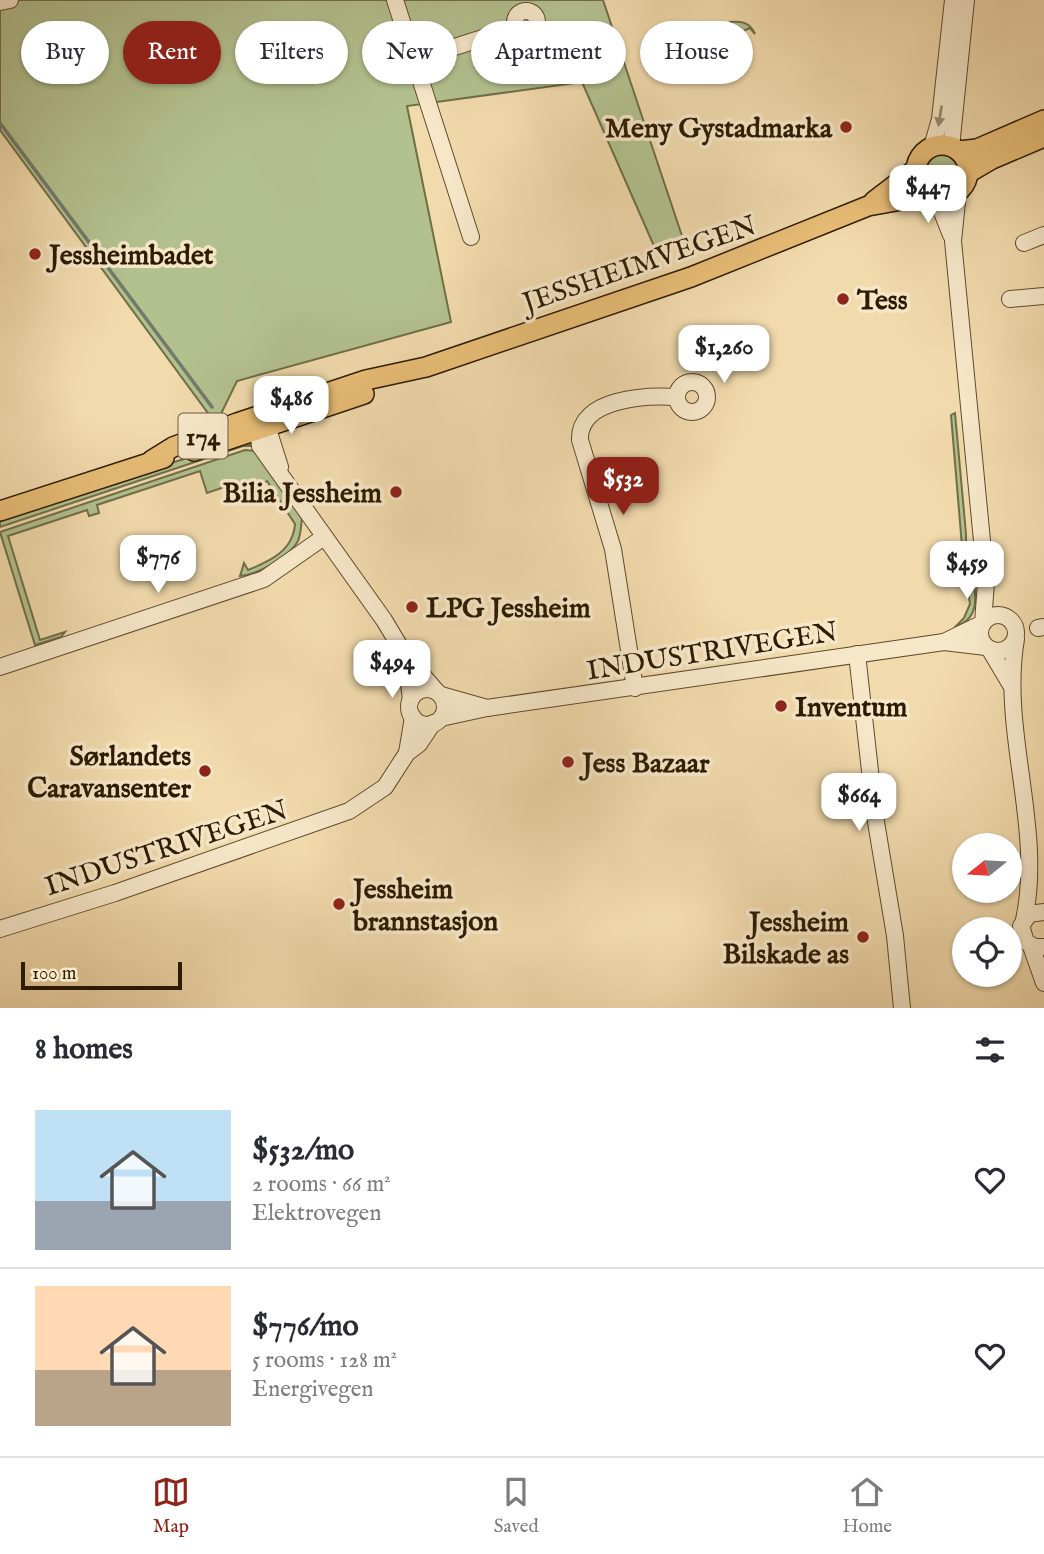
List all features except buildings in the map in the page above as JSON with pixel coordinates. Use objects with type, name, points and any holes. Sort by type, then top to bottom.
[{"type":"main road","points":[[947,148],[977,149],[1044,120]]},
{"type":"main road","points":[[968,173],[1044,136]]},
{"type":"main road","points":[[947,148],[968,165],[968,173],[958,192]]},
{"type":"main road","name":"174","points":[[916,169],[921,156],[947,148]]},
{"type":"main road","points":[[916,169],[919,184],[933,196]]},
{"type":"main road","name":"JESSHEIMVEGEN","points":[[868,206],[916,169]]},
{"type":"main road","name":"174","points":[[933,196],[948,197],[958,192]]},
{"type":"main road","name":"JESSHEIMVEGEN","points":[[0,511],[152,460],[173,447],[260,426],[400,381],[426,367],[691,277],[868,206],[933,196]]},
{"type":"street","points":[[0,2],[10,0]]},
{"type":"street","points":[[395,0],[402,21]]},
{"type":"street","points":[[947,148],[940,119],[953,0]]},
{"type":"street","points":[[947,148],[966,0]]},
{"type":"street","points":[[422,84],[471,237]]},
{"type":"street","points":[[958,192],[953,241],[986,582],[981,637],[1012,687]]},
{"type":"street","points":[[933,196],[953,241]]},
{"type":"street","points":[[1024,243],[1044,236]]},
{"type":"street","points":[[1010,299],[1044,296]]},
{"type":"street","points":[[635,688],[612,549],[580,440],[580,426],[588,415],[622,402],[641,397],[677,397]]},
{"type":"street","points":[[260,426],[260,446],[384,620],[405,655],[439,693],[445,705],[437,721],[423,724],[413,717],[405,655]]},
{"type":"street","points":[[0,667],[264,579],[324,537]]},
{"type":"street","points":[[986,582],[1016,627],[1012,687],[1033,874],[1044,899]]},
{"type":"street","points":[[983,623],[993,616],[1007,617]]},
{"type":"street","name":"INDUSTRIVEGEN","points":[[943,642],[983,623]]},
{"type":"street","points":[[988,649],[1005,651],[1016,639]]},
{"type":"street","name":"INDUSTRIVEGEN","points":[[0,929],[340,815],[368,801],[385,787],[407,754],[419,744],[437,721],[488,708],[943,642],[988,649]]},
{"type":"street","points":[[857,654],[875,817],[895,936],[902,1008]]},
{"type":"street","points":[[411,699],[421,690],[439,693]]},
{"type":"street","name":"INDUSTRIVEGEN","points":[[439,693],[488,708]]},
{"type":"street","name":"INDUSTRIVEGEN","points":[[407,754],[413,717]]},
{"type":"street","points":[[1033,874],[1021,932],[1038,946],[1044,983]]},
{"type":"street","points":[[1024,920],[1033,913],[1044,912]]},
{"type":"green space","points":[[0,0],[603,0],[610,21],[471,21],[471,84],[567,84],[407,106],[451,322],[237,381],[216,424],[0,130]]},
{"type":"green space","points":[[626,69],[686,248],[663,243],[654,246],[583,84],[626,84]]},
{"type":"green space","points":[[942,155],[953,160],[958,171],[953,182],[942,187],[931,182],[926,171],[931,160]]},
{"type":"green space","points":[[955,413],[966,534],[966,545],[962,546],[951,415]]},
{"type":"green space","points":[[244,442],[254,446],[243,446],[0,527],[0,519],[139,472]]},
{"type":"green space","points":[[245,450],[257,451],[302,518],[298,541],[288,553],[264,569],[240,576],[244,563],[248,570],[279,554],[290,541],[295,524],[267,481],[251,491],[233,484],[207,493],[200,471],[97,505],[99,513],[89,516],[87,510],[8,536],[40,640],[65,632],[61,637],[35,645],[0,532]]},
{"type":"green space","points":[[969,558],[975,587],[974,607],[965,622],[956,626],[964,618],[970,604],[964,561]]},
{"type":"waterway","points":[[0,123],[212,407]]},
{"type":"place","name":"Meny Gystadmarka","points":[[846,127]]},
{"type":"place","name":"Jessheimbadet","points":[[35,254]]},
{"type":"place","name":"Tess","points":[[843,299]]},
{"type":"place","name":"Bilia Jessheim","points":[[396,492]]},
{"type":"place","name":"LPG Jessheim","points":[[412,607]]},
{"type":"place","name":"Inventum","points":[[781,706]]},
{"type":"place","name":"Jess Bazaar","points":[[568,762]]},
{"type":"place","name":"Sørlandets Caravansenter","points":[[205,771]]},
{"type":"place","name":"Jessheim brannstasjon","points":[[339,904]]},
{"type":"place","name":"Jessheim Bilskade as","points":[[863,937]]}]
